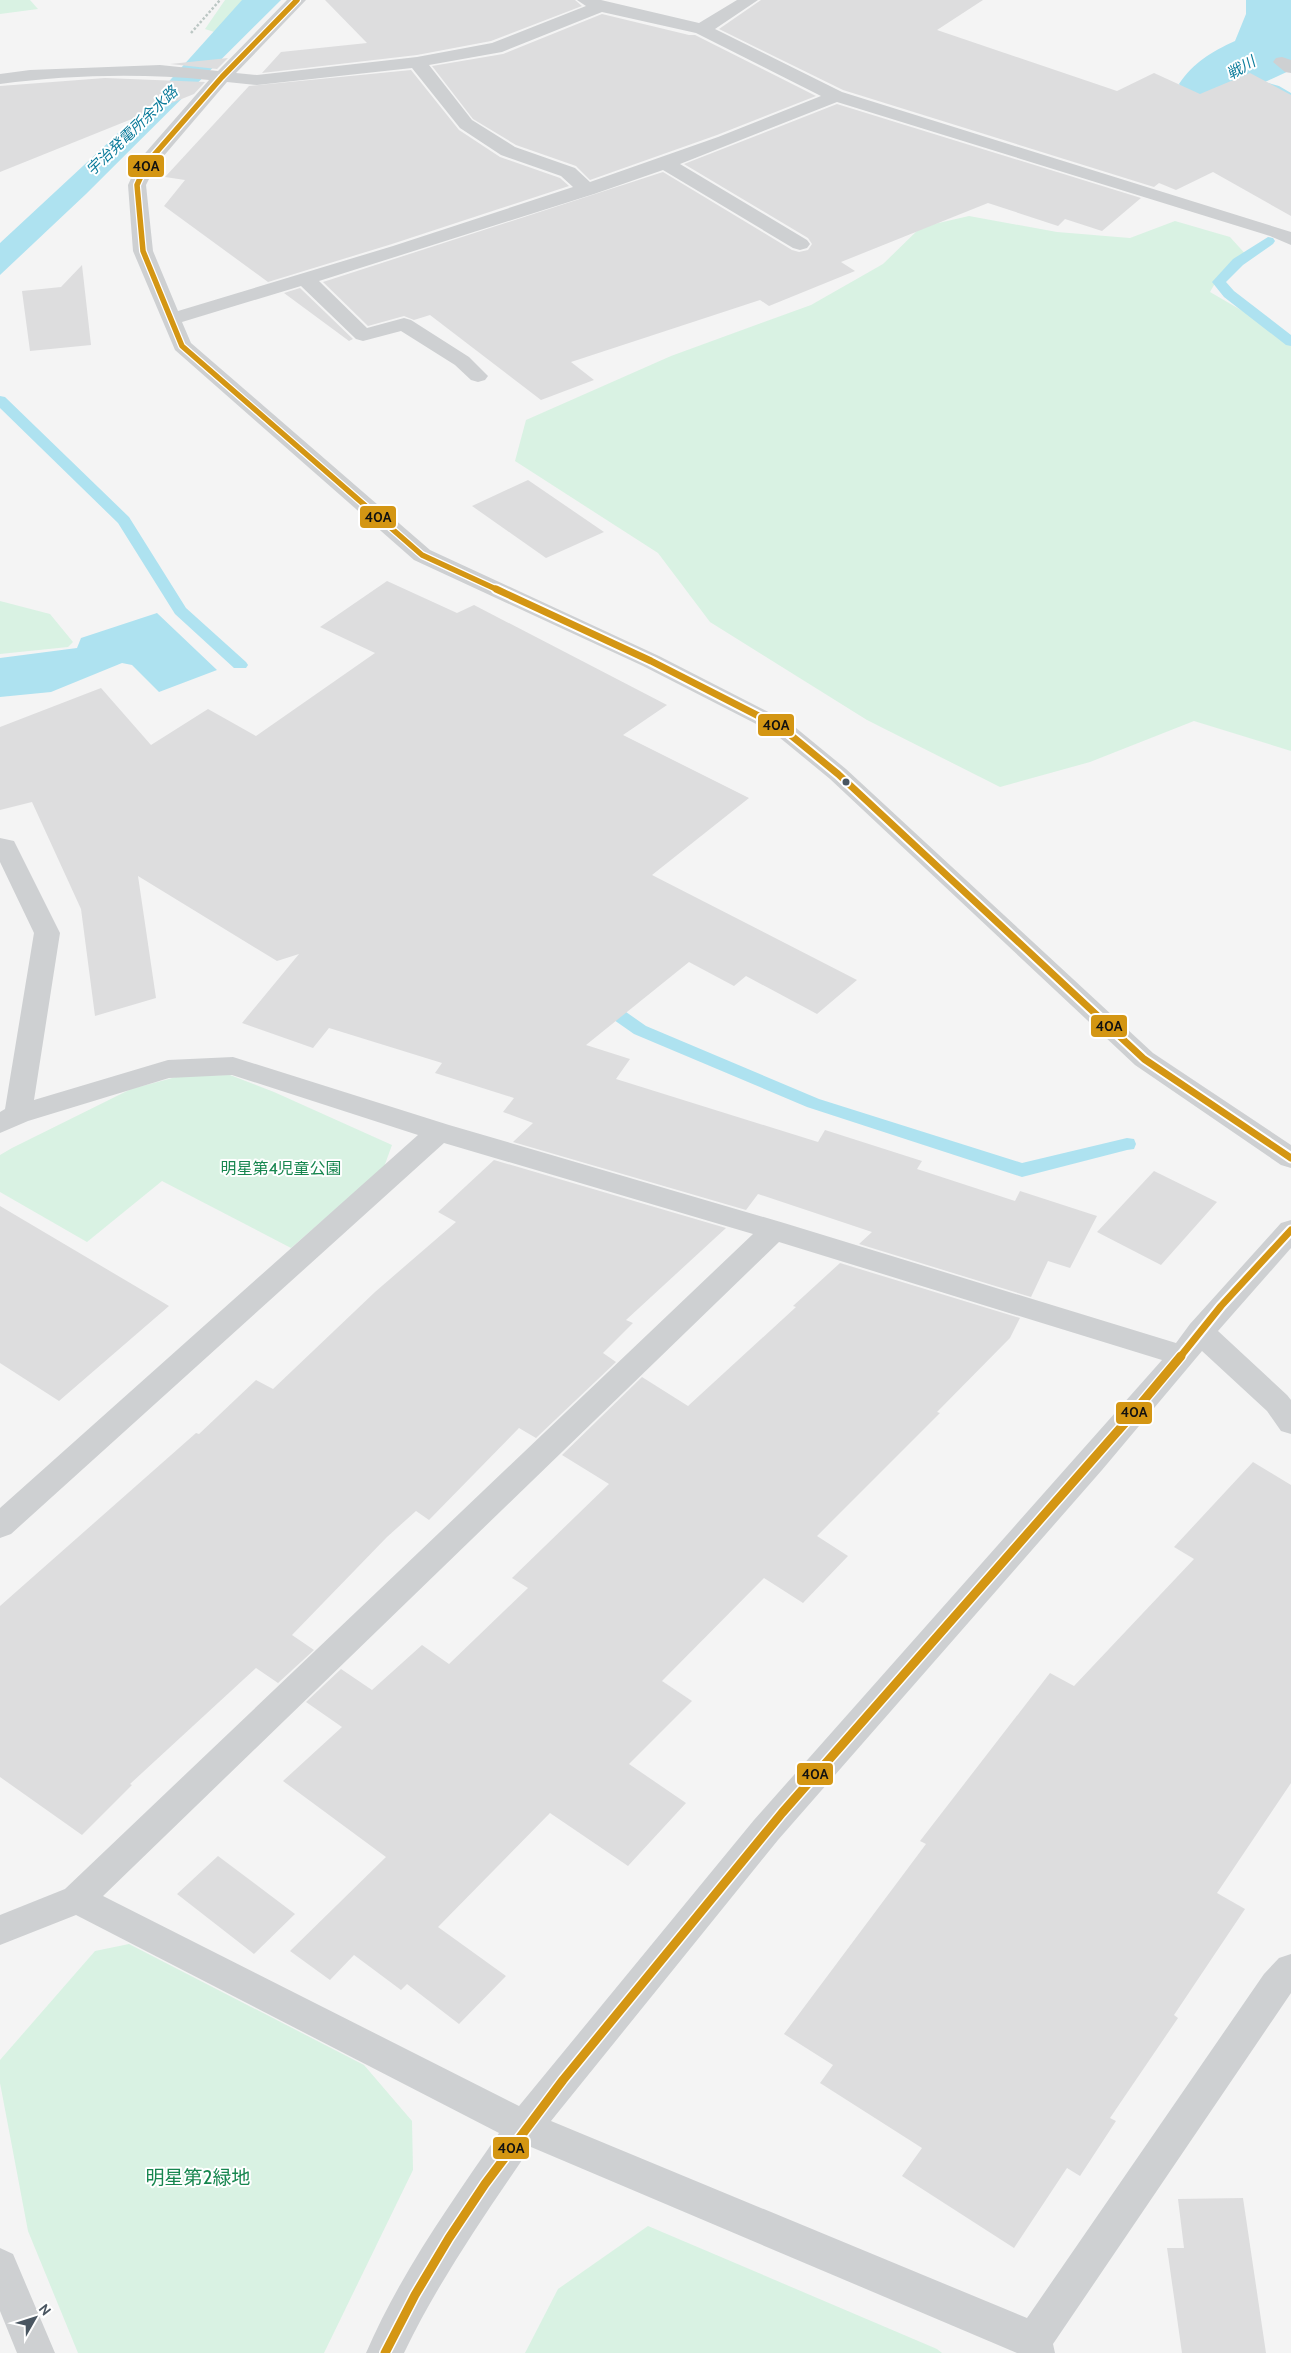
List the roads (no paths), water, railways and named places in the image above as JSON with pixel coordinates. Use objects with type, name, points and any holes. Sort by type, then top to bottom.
[{"type":"street","points":[[297,0],[222,77],[147,163],[137,185],[143,251],[182,346],[422,555],[652,661],[782,728],[838,774],[1144,1059],[1291,1158]]},
{"type":"street","points":[[702,29],[749,0]]},
{"type":"street","points":[[0,79],[160,70],[257,80],[416,62],[496,48],[593,3],[702,29],[836,96],[1286,232]]},
{"type":"street","points":[[416,62],[466,124],[508,151],[568,172],[587,190]]},
{"type":"street","points":[[172,319],[305,280],[667,164],[761,129],[836,96]]},
{"type":"street","points":[[667,164],[800,244]]},
{"type":"street","points":[[305,280],[363,335],[404,324],[462,361],[478,376]]},
{"type":"street","points":[[462,361],[484,353]]},
{"type":"street","points":[[0,846],[5,847],[47,933],[9,1119],[168,1069],[233,1066],[439,1132],[774,1230],[1192,1344],[1277,1403],[1291,1423]]},
{"type":"street","points":[[0,1526],[439,1132]]},
{"type":"street","points":[[0,1930],[77,1899],[774,1230]]},
{"type":"street","points":[[384,2353],[407,2307],[467,2210],[524,2127],[766,1830],[1291,1230]]},
{"type":"street","points":[[77,1899],[524,2127],[1035,2346],[1276,1985],[1291,1970]]},
{"type":"street","points":[[0,2266],[36,2353]]},
{"type":"water","name":"宇治発電所余水路","points":[[242,0],[281,0],[86,194],[0,275],[0,243],[111,140],[163,88]]},
{"type":"water","points":[[157,613],[217,670],[159,692],[132,665],[122,663],[51,692],[0,697],[0,658],[77,648],[81,638]]},
{"type":"waterway","name":"戦川","points":[[1282,0],[1282,14],[1266,54],[1234,69],[1216,84],[1229,95],[1253,102],[1291,125]]},
{"type":"waterway","points":[[1268,241],[1238,262],[1219,282],[1229,294],[1291,342]]},
{"type":"waterway","points":[[0,400],[124,520],[180,611],[240,665]]},
{"type":"waterway","points":[[600,1002],[640,1030],[813,1103],[1022,1170],[1127,1144]]},
{"type":"park label","name":"明星第4児童公園","points":[[281,1168]]},
{"type":"park label","name":"明星第2緑地","points":[[198,2177]]}]
